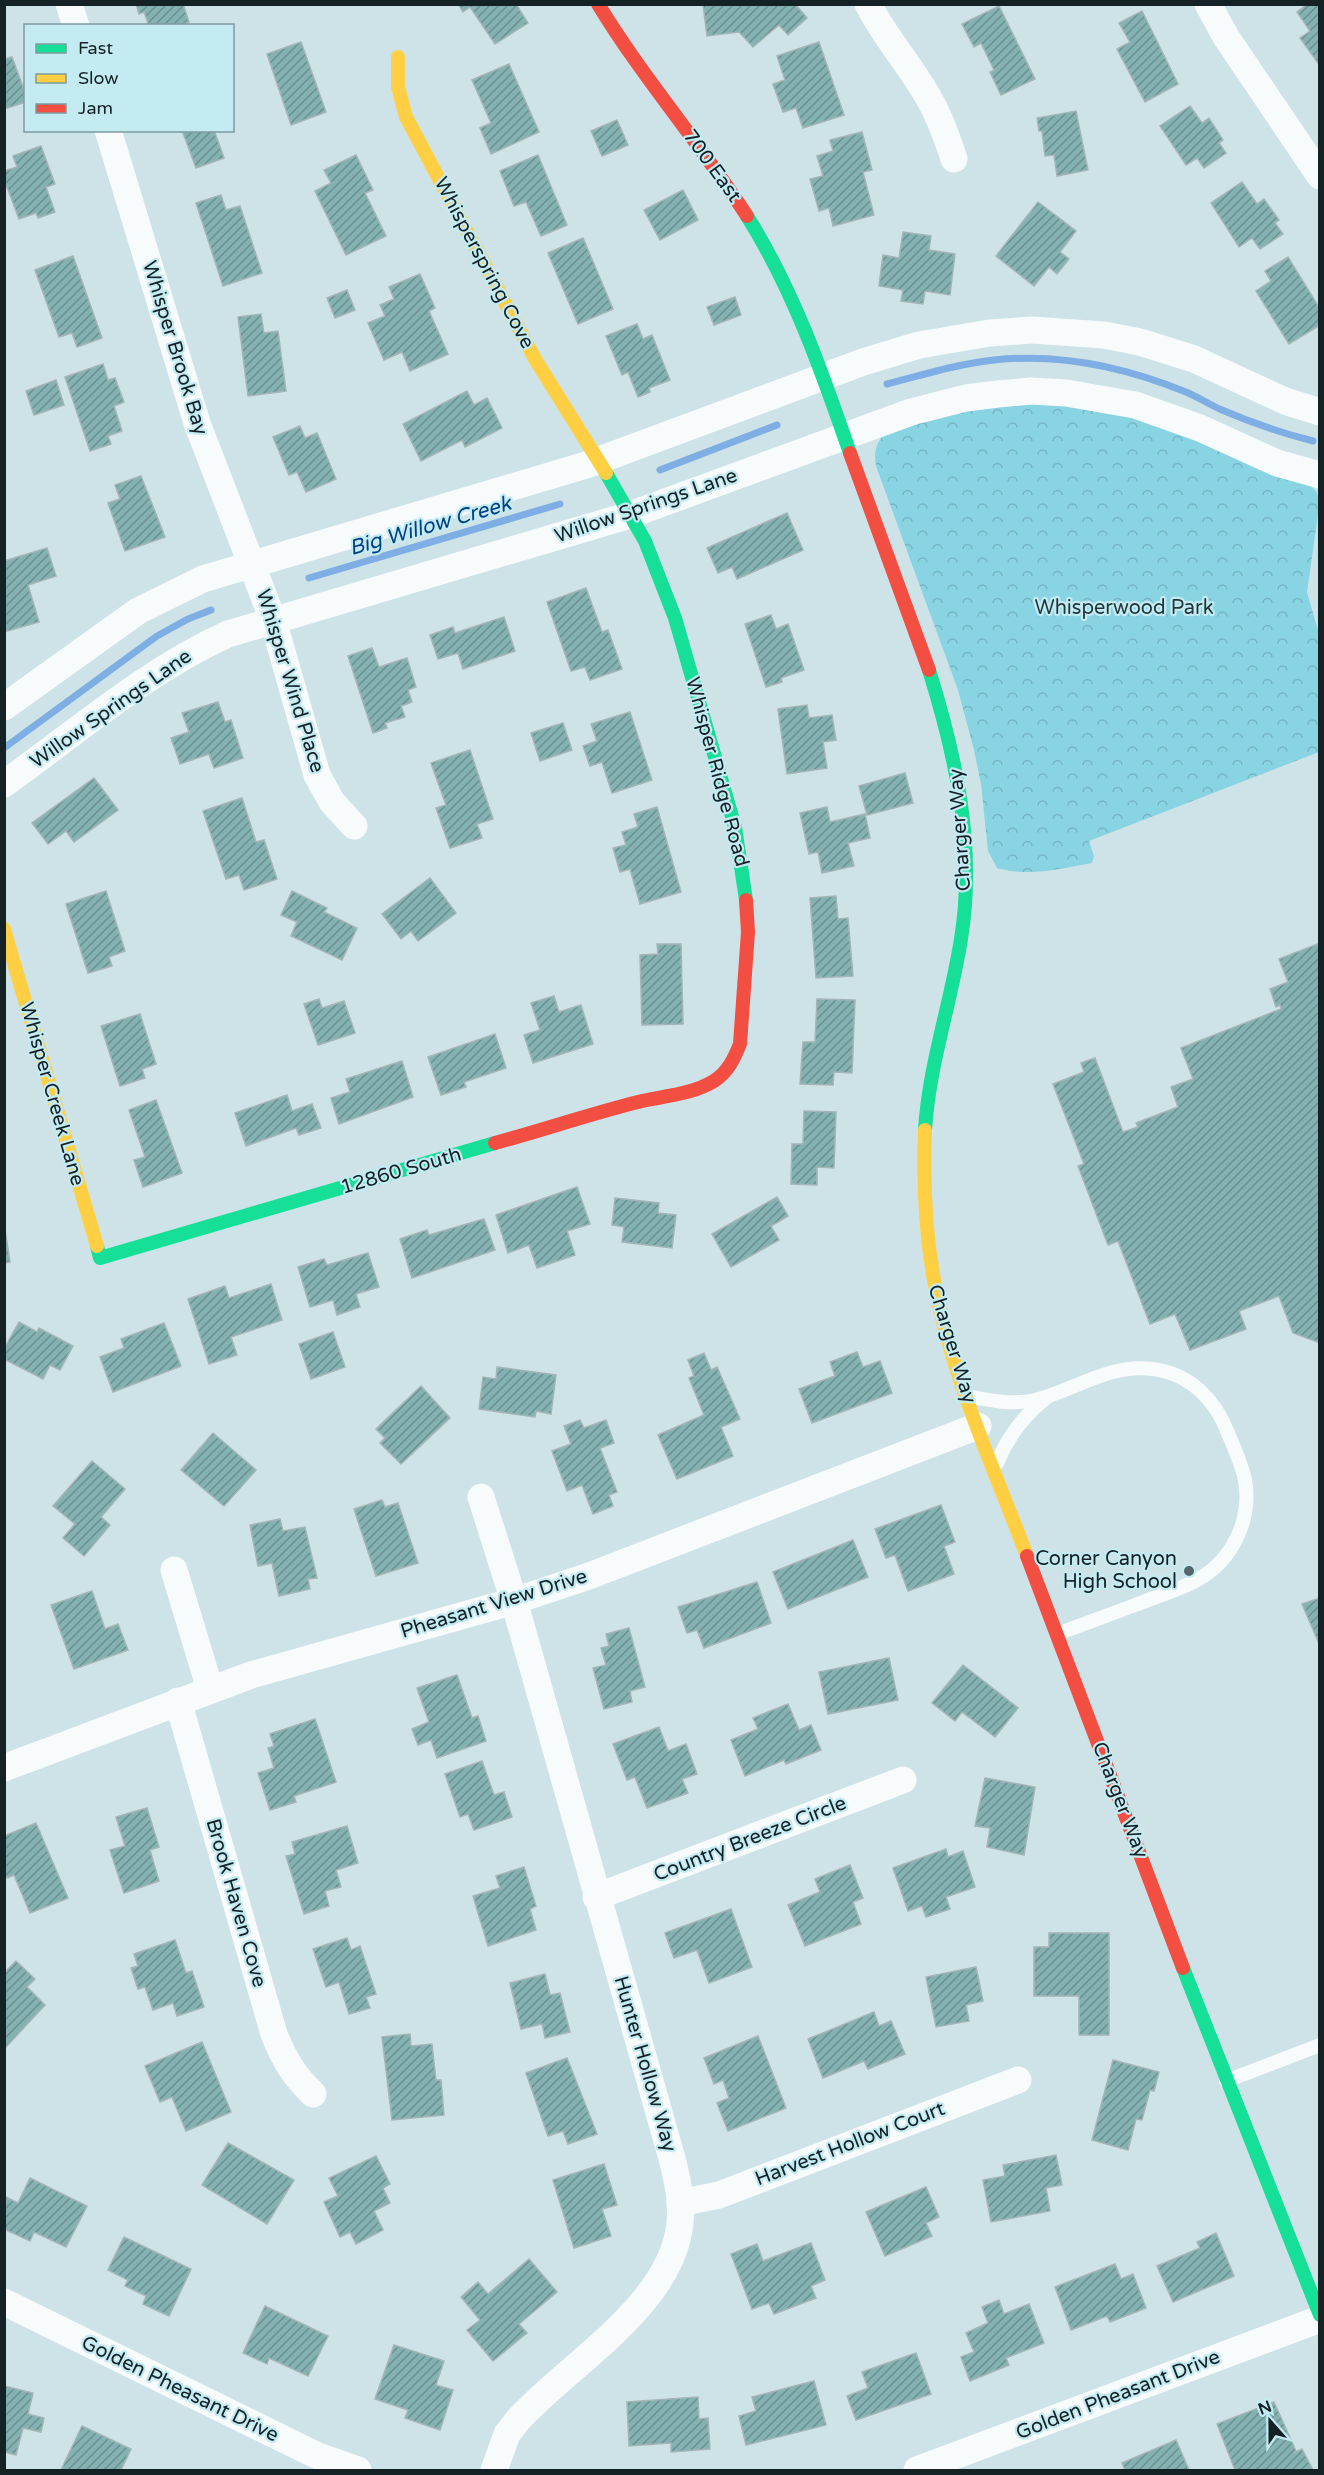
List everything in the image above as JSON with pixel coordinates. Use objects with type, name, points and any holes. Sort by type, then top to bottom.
[{"type":"street","points":[[69,4],[75,24]]},
{"type":"street","name":"700 East","points":[[598,4],[637,67],[722,177],[749,218],[771,257],[807,339]]},
{"type":"street","points":[[868,4],[889,40],[927,94],[945,132],[954,159]]},
{"type":"street","points":[[1208,4],[1227,37],[1320,176]]},
{"type":"street","name":"Whisperspring Cove","points":[[398,57],[395,77],[398,97],[405,117],[535,359],[598,460]]},
{"type":"street","name":"Whisper Brook Bay","points":[[109,132],[197,423],[252,563]]},
{"type":"street","points":[[4,707],[138,611],[203,579],[598,460],[889,353],[949,338],[1032,330],[1104,335],[1167,350],[1220,369],[1285,400],[1320,411]]},
{"type":"street","name":"Charger Way","points":[[807,339],[939,701],[956,763],[967,887],[957,965],[930,1089],[923,1183],[927,1248],[944,1329],[966,1395],[1226,2081],[1320,2317]]},
{"type":"street","name":"Willow Springs Lane","points":[[4,784],[152,676],[181,657],[228,634],[630,515],[911,412],[966,398],[1031,391],[1101,398],[1168,415],[1253,454],[1320,475]]},
{"type":"street","name":"Whisper Ridge Road","points":[[598,460],[649,550],[675,618],[735,827],[744,879],[748,932],[740,1044],[736,1059],[727,1072],[703,1087]]},
{"type":"street","name":"Whisper Wind Place","points":[[252,563],[273,620],[317,775],[332,802],[354,826]]},
{"type":"street","name":"Whisper Creek Lane","points":[[4,929],[100,1258]]},
{"type":"street","name":"12860 South","points":[[100,1258],[638,1102],[703,1087]]},
{"type":"street","name":"Pheasant View Drive","points":[[4,1768],[210,1689],[291,1663],[514,1600],[634,1560],[978,1426]]},
{"type":"street","name":"Hunter Hollow Way","points":[[481,1497],[514,1600],[596,1897],[671,2155],[680,2203],[677,2240],[661,2281],[640,2307],[518,2420],[507,2434],[494,2470]]},
{"type":"street","points":[[174,1570],[210,1689]]},
{"type":"street","name":"Brook Haven Cove","points":[[178,1701],[274,2034],[296,2078],[313,2094]]},
{"type":"street","name":"Country Breeze Circle","points":[[596,1897],[903,1780]]},
{"type":"street","name":"Harvest Hollow Court","points":[[680,2203],[719,2194],[1018,2080]]},
{"type":"street","name":"Golden Pheasant Drive","points":[[4,2302],[318,2456],[358,2470]]},
{"type":"street","name":"Golden Pheasant Drive","points":[[916,2470],[1320,2317]]},
{"type":"lane","points":[[966,1395],[1006,1403],[1035,1400],[1124,1369],[1153,1369],[1181,1377],[1206,1395],[1224,1420],[1242,1470],[1246,1491],[1245,1508],[1237,1539],[1228,1553],[1208,1573],[1182,1587],[1057,1634]]},
{"type":"lane","points":[[994,1469],[1005,1443],[1016,1427],[1027,1414],[1050,1395]]},
{"type":"lane","points":[[1226,2081],[1320,2045]]},
{"type":"green space","name":"Whisperwood Park","points":[[1062,402],[1133,416],[1311,486],[1316,491],[1320,501],[1307,592],[1319,634],[1319,752],[1089,841],[1094,856],[1092,863],[1044,871],[1009,871],[997,868],[988,851],[981,784],[958,690],[877,469],[875,454],[879,441],[885,433],[965,407]]},
{"type":"building","points":[[136,4],[183,4],[189,22],[148,24],[144,12],[139,14]]},
{"type":"building","points":[[458,4],[516,4],[528,23],[495,44],[470,7],[463,12]]},
{"type":"building","points":[[795,4],[807,18],[788,35],[779,25],[753,47],[739,32],[707,36],[703,5]]},
{"type":"building","points":[[1308,4],[1320,4],[1320,66],[1300,38],[1310,31],[1297,12]]},
{"type":"building","points":[[999,6],[1035,79],[1001,95],[990,72],[994,70],[981,43],[974,47],[962,24]]},
{"type":"building","points":[[1142,11],[1178,84],[1145,102],[1117,49],[1130,42],[1119,23]]},
{"type":"building","points":[[301,42],[326,112],[291,125],[267,54]]},
{"type":"building","points":[[819,42],[844,115],[803,128],[796,108],[783,112],[773,84],[785,80],[777,56]]},
{"type":"building","points":[[12,57],[24,90],[24,103],[4,109],[4,59]]},
{"type":"building","points":[[509,64],[539,132],[491,154],[480,128],[491,123],[472,80]]},
{"type":"building","points":[[1190,106],[1202,123],[1209,118],[1223,140],[1219,143],[1226,153],[1204,168],[1197,158],[1186,165],[1160,126]]},
{"type":"building","points":[[1076,111],[1088,170],[1057,176],[1054,155],[1045,156],[1042,131],[1039,131],[1037,118]]},
{"type":"building","points":[[617,120],[628,145],[602,156],[591,131]]},
{"type":"building","points":[[183,132],[215,132],[224,158],[196,168]]},
{"type":"building","points":[[862,132],[872,170],[863,172],[874,215],[833,226],[829,208],[819,211],[810,179],[823,176],[817,156],[833,151],[830,140]]},
{"type":"building","points":[[41,146],[55,184],[46,187],[55,212],[38,218],[36,213],[19,219],[4,179],[4,171],[17,167],[13,156]]},
{"type":"building","points":[[356,155],[373,190],[365,193],[386,236],[346,255],[315,191],[331,183],[324,170]]},
{"type":"building","points":[[538,155],[567,225],[541,236],[526,202],[514,206],[500,171]]},
{"type":"building","points":[[1242,182],[1257,204],[1264,199],[1279,220],[1275,223],[1283,234],[1260,249],[1252,238],[1239,247],[1211,203]]},
{"type":"building","points":[[683,190],[698,220],[660,240],[644,210]]},
{"type":"building","points":[[221,195],[226,210],[240,206],[262,273],[223,286],[196,203]]},
{"type":"building","points":[[1038,202],[1076,231],[1060,252],[1069,259],[1057,274],[1049,267],[1034,286],[996,256]]},
{"type":"building","points":[[903,232],[931,236],[929,250],[955,254],[950,295],[925,291],[923,304],[901,301],[903,290],[879,286],[883,255],[899,258]]},
{"type":"building","points":[[583,238],[613,309],[578,324],[548,253]]},
{"type":"building","points":[[73,256],[102,338],[77,347],[72,333],[59,337],[35,270]]},
{"type":"building","points":[[1288,257],[1320,309],[1320,325],[1289,344],[1256,291],[1271,281],[1265,271]]},
{"type":"building","points":[[420,274],[435,308],[429,311],[448,354],[410,371],[402,352],[384,360],[368,323],[385,316],[380,305],[394,299],[389,287]]},
{"type":"building","points":[[347,290],[355,310],[335,318],[327,298]]},
{"type":"building","points":[[735,297],[741,315],[714,325],[707,307]]},
{"type":"building","points":[[261,314],[264,333],[278,331],[286,391],[248,396],[238,317]]},
{"type":"building","points":[[637,324],[643,339],[652,335],[670,380],[649,388],[650,392],[638,397],[628,372],[622,375],[606,336]]},
{"type":"building","points":[[103,364],[108,380],[115,378],[124,402],[114,406],[122,431],[108,436],[111,444],[90,451],[65,377]]},
{"type":"building","points":[[56,380],[64,405],[34,415],[26,391]]},
{"type":"building","points":[[467,391],[474,405],[487,398],[502,428],[465,447],[462,440],[421,461],[403,424]]},
{"type":"building","points":[[300,426],[305,438],[317,433],[336,479],[306,492],[297,472],[289,475],[273,437]]},
{"type":"building","points":[[141,476],[165,537],[125,551],[108,503],[120,499],[115,485]]},
{"type":"building","points":[[787,513],[803,550],[737,579],[732,567],[718,573],[707,548]]},
{"type":"building","points":[[47,548],[56,576],[28,585],[39,622],[4,632],[4,561]]},
{"type":"building","points":[[586,588],[602,632],[608,630],[622,669],[590,680],[585,667],[571,671],[547,602]]},
{"type":"building","points":[[771,615],[776,629],[788,624],[804,670],[781,678],[782,682],[766,687],[745,624]]},
{"type":"building","points":[[504,617],[515,651],[463,669],[458,653],[438,659],[430,635],[453,627],[455,633]]},
{"type":"building","points":[[372,648],[379,667],[407,658],[416,687],[408,690],[412,702],[401,706],[405,717],[385,723],[387,728],[373,733],[348,656]]},
{"type":"building","points":[[218,702],[225,722],[231,720],[243,758],[214,768],[209,754],[180,764],[171,738],[189,732],[182,713]]},
{"type":"building","points":[[807,705],[809,718],[832,715],[836,740],[823,742],[827,768],[787,774],[778,709]]},
{"type":"building","points":[[630,712],[652,780],[612,793],[602,762],[590,766],[583,746],[597,741],[591,724]]},
{"type":"building","points":[[563,723],[572,750],[540,761],[531,733]]},
{"type":"building","points":[[470,750],[493,819],[477,824],[482,838],[450,848],[436,808],[446,805],[431,763]]},
{"type":"building","points":[[905,773],[913,803],[867,815],[859,786]]},
{"type":"building","points":[[94,778],[118,810],[74,842],[66,831],[48,844],[32,823]]},
{"type":"building","points":[[242,798],[256,842],[264,840],[277,879],[244,890],[239,875],[226,879],[203,811]]},
{"type":"building","points":[[657,807],[681,892],[640,904],[630,869],[620,872],[613,848],[626,845],[622,832],[638,827],[634,814]]},
{"type":"building","points":[[827,807],[830,822],[865,814],[870,838],[848,843],[854,866],[822,873],[818,852],[809,854],[800,813]]},
{"type":"building","points":[[430,878],[456,913],[418,941],[411,931],[401,939],[382,914]]},
{"type":"building","points":[[106,891],[125,951],[109,957],[112,966],[88,973],[66,904]]},
{"type":"building","points":[[292,891],[327,908],[324,912],[357,928],[342,960],[291,936],[297,922],[281,915]]},
{"type":"building","points":[[836,896],[838,919],[848,918],[853,976],[816,978],[810,898]]},
{"type":"building","points":[[1320,943],[1320,1343],[1293,1333],[1279,1296],[1239,1311],[1246,1329],[1190,1350],[1175,1314],[1150,1324],[1118,1241],[1108,1245],[1078,1166],[1084,1164],[1053,1084],[1084,1072],[1081,1063],[1095,1058],[1123,1132],[1138,1127],[1136,1123],[1178,1107],[1171,1087],[1193,1079],[1181,1048],[1281,1009],[1280,1005],[1276,1007],[1270,989],[1288,982],[1279,959]]},
{"type":"building","points":[[657,944],[681,944],[683,1024],[642,1025],[640,955],[658,954]]},
{"type":"building","points":[[554,996],[559,1012],[581,1005],[593,1044],[533,1063],[524,1035],[540,1030],[531,1003]]},
{"type":"building","points":[[319,999],[322,1008],[344,1001],[355,1033],[318,1045],[304,1004]]},
{"type":"building","points":[[817,999],[855,1000],[852,1073],[834,1072],[833,1085],[800,1084],[803,1042],[815,1042]]},
{"type":"building","points":[[140,1014],[156,1064],[142,1069],[145,1078],[120,1086],[101,1026]]},
{"type":"building","points":[[495,1034],[506,1068],[464,1082],[466,1087],[441,1095],[428,1057]]},
{"type":"building","points":[[402,1061],[413,1097],[339,1124],[331,1098],[350,1092],[346,1079]]},
{"type":"building","points":[[287,1095],[292,1111],[312,1104],[321,1128],[299,1135],[296,1128],[246,1146],[235,1113]]},
{"type":"building","points":[[156,1100],[182,1173],[143,1187],[134,1160],[145,1157],[129,1110]]},
{"type":"building","points":[[804,1111],[836,1112],[834,1168],[817,1167],[817,1185],[791,1184],[792,1144],[803,1144]]},
{"type":"building","points":[[577,1187],[590,1224],[567,1231],[575,1255],[537,1268],[529,1245],[508,1253],[496,1215]]},
{"type":"building","points":[[777,1197],[788,1216],[771,1226],[779,1240],[731,1267],[712,1234]]},
{"type":"building","points":[[615,1198],[659,1203],[658,1213],[676,1215],[672,1248],[622,1242],[624,1227],[612,1225]]},
{"type":"building","points":[[484,1219],[495,1250],[412,1278],[400,1239],[427,1230],[429,1235]]},
{"type":"building","points":[[4,1223],[10,1262],[4,1263]]},
{"type":"building","points":[[368,1253],[379,1287],[356,1294],[360,1307],[337,1315],[333,1300],[310,1307],[298,1267],[324,1259],[327,1265]]},
{"type":"building","points":[[271,1284],[282,1320],[231,1337],[237,1355],[209,1364],[188,1299],[225,1286],[229,1298]]},
{"type":"building","points":[[19,1322],[37,1332],[39,1328],[73,1346],[60,1370],[50,1365],[43,1379],[4,1359],[4,1349]]},
{"type":"building","points":[[164,1323],[181,1366],[113,1392],[100,1357],[124,1348],[121,1339]]},
{"type":"building","points":[[333,1332],[345,1367],[311,1379],[299,1344]]},
{"type":"building","points":[[857,1352],[863,1367],[880,1361],[892,1393],[812,1423],[799,1389],[835,1376],[830,1362]]},
{"type":"building","points":[[704,1353],[711,1370],[717,1367],[740,1419],[721,1427],[733,1456],[677,1479],[658,1435],[704,1415],[689,1378],[694,1376],[688,1360]]},
{"type":"building","points":[[497,1367],[556,1375],[551,1414],[536,1411],[535,1417],[479,1409],[483,1377],[496,1379]]},
{"type":"building","points":[[421,1386],[450,1418],[401,1464],[380,1443],[385,1438],[376,1429]]},
{"type":"building","points":[[580,1420],[584,1428],[606,1420],[614,1443],[600,1448],[617,1492],[609,1495],[613,1506],[593,1514],[582,1485],[567,1491],[552,1451],[571,1444],[564,1426]]},
{"type":"building","points":[[213,1433],[256,1470],[224,1506],[181,1470]]},
{"type":"building","points":[[92,1461],[125,1489],[101,1517],[110,1525],[84,1556],[63,1538],[75,1524],[53,1506]]},
{"type":"building","points":[[382,1500],[385,1507],[398,1503],[418,1563],[376,1576],[354,1509]]},
{"type":"building","points":[[941,1505],[955,1542],[944,1546],[954,1574],[908,1591],[895,1555],[886,1558],[875,1529]]},
{"type":"building","points":[[280,1519],[283,1531],[305,1527],[317,1578],[308,1579],[310,1589],[279,1596],[272,1563],[258,1566],[250,1525]]},
{"type":"building","points":[[853,1540],[868,1577],[788,1609],[773,1572]]},
{"type":"building","points":[[757,1582],[771,1623],[704,1648],[697,1630],[687,1633],[678,1607]]},
{"type":"building","points":[[92,1591],[105,1629],[118,1624],[128,1650],[74,1669],[51,1605]]},
{"type":"building","points":[[1320,1598],[1320,1646],[1302,1604]]},
{"type":"building","points":[[629,1628],[645,1687],[630,1691],[632,1702],[604,1709],[593,1668],[606,1665],[601,1648],[609,1646],[606,1634]]},
{"type":"building","points":[[889,1658],[898,1700],[828,1714],[819,1672]]},
{"type":"building","points":[[963,1665],[1018,1708],[995,1737],[962,1712],[955,1721],[932,1703]]},
{"type":"building","points":[[457,1675],[472,1718],[478,1716],[486,1741],[437,1758],[431,1740],[418,1745],[412,1729],[429,1722],[417,1688]]},
{"type":"building","points":[[788,1704],[799,1730],[811,1725],[821,1750],[786,1764],[784,1760],[745,1776],[731,1740],[758,1729],[753,1718]]},
{"type":"building","points":[[315,1719],[336,1782],[294,1796],[296,1802],[270,1810],[258,1773],[274,1768],[268,1748],[274,1746],[270,1734]]},
{"type":"building","points":[[659,1727],[668,1751],[686,1744],[697,1774],[682,1779],[688,1793],[647,1808],[635,1777],[627,1780],[613,1744]]},
{"type":"building","points":[[482,1761],[494,1795],[504,1792],[512,1817],[474,1830],[468,1814],[460,1817],[445,1774]]},
{"type":"building","points":[[985,1778],[1035,1787],[1024,1855],[987,1847],[990,1828],[975,1826]]},
{"type":"building","points":[[147,1808],[159,1847],[150,1850],[159,1881],[124,1893],[110,1850],[125,1846],[116,1817]]},
{"type":"building","points":[[36,1823],[68,1898],[30,1913],[14,1875],[7,1878],[4,1873],[4,1836]]},
{"type":"building","points":[[347,1826],[358,1863],[336,1870],[341,1887],[325,1891],[329,1906],[304,1914],[286,1856],[295,1854],[292,1842]]},
{"type":"building","points":[[946,1849],[948,1857],[963,1851],[975,1887],[946,1897],[950,1909],[926,1917],[922,1906],[908,1911],[893,1868]]},
{"type":"building","points":[[850,1865],[863,1898],[853,1902],[861,1924],[805,1946],[788,1905],[820,1892],[815,1879]]},
{"type":"building","points":[[524,1867],[536,1906],[530,1909],[536,1930],[488,1946],[473,1896],[500,1888],[496,1876]]},
{"type":"building","points":[[731,1909],[752,1967],[709,1983],[697,1950],[674,1958],[665,1933]]},
{"type":"building","points":[[1049,1933],[1109,1933],[1109,2035],[1079,2035],[1079,1996],[1034,1996],[1034,1947],[1049,1947]]},
{"type":"building","points":[[347,1938],[351,1950],[360,1946],[376,1994],[366,1997],[370,2008],[349,2014],[339,1982],[326,1987],[313,1949]]},
{"type":"building","points":[[175,1940],[186,1973],[192,1971],[204,2007],[177,2016],[173,2003],[153,2010],[145,1987],[138,1989],[131,1968],[138,1966],[134,1954]]},
{"type":"building","points":[[16,1961],[35,1979],[27,1987],[45,2005],[5,2048],[4,1973]]},
{"type":"building","points":[[976,1967],[983,2001],[966,2005],[969,2021],[936,2027],[926,1977]]},
{"type":"building","points":[[545,1974],[550,1995],[560,1993],[570,2032],[545,2038],[542,2024],[521,2029],[510,1983]]},
{"type":"building","points":[[874,2012],[879,2026],[891,2021],[905,2054],[868,2069],[864,2061],[823,2078],[808,2039]]},
{"type":"building","points":[[410,2034],[411,2046],[432,2044],[436,2080],[441,2080],[444,2115],[392,2120],[382,2037]]},
{"type":"building","points":[[758,2036],[786,2108],[728,2131],[717,2103],[729,2098],[723,2080],[714,2084],[704,2058]]},
{"type":"building","points":[[202,2042],[231,2112],[186,2131],[172,2097],[160,2102],[145,2066]]},
{"type":"building","points":[[567,2058],[597,2134],[568,2144],[563,2131],[548,2136],[526,2073]]},
{"type":"building","points":[[1113,2060],[1159,2072],[1154,2091],[1150,2090],[1142,2120],[1136,2119],[1128,2150],[1092,2140]]},
{"type":"building","points":[[228,2143],[294,2180],[267,2224],[202,2185]]},
{"type":"building","points":[[1056,2155],[1062,2185],[1046,2188],[1050,2211],[991,2222],[983,2180],[1005,2176],[1003,2165]]},
{"type":"building","points":[[376,2156],[390,2184],[383,2188],[390,2203],[374,2211],[383,2230],[356,2244],[350,2232],[340,2237],[324,2202],[338,2196],[329,2178]]},
{"type":"building","points":[[604,2164],[617,2205],[602,2209],[611,2236],[574,2248],[553,2180]]},
{"type":"building","points":[[30,2178],[87,2206],[66,2247],[34,2232],[30,2241],[4,2229],[6,2197],[18,2203]]},
{"type":"building","points":[[926,2187],[939,2217],[926,2223],[932,2236],[885,2256],[866,2212]]},
{"type":"building","points":[[1216,2233],[1234,2276],[1173,2302],[1157,2266],[1200,2248],[1197,2242]]},
{"type":"building","points":[[124,2237],[191,2269],[169,2316],[143,2304],[146,2296],[125,2286],[128,2280],[108,2270]]},
{"type":"building","points":[[811,2243],[825,2280],[811,2286],[816,2298],[774,2314],[769,2303],[752,2309],[731,2254],[757,2244],[763,2261]]},
{"type":"building","points":[[529,2259],[557,2292],[519,2324],[527,2333],[493,2361],[467,2330],[480,2320],[461,2297],[478,2282],[488,2294]]},
{"type":"building","points":[[1115,2264],[1121,2279],[1133,2274],[1146,2308],[1110,2322],[1107,2316],[1071,2330],[1055,2287]]},
{"type":"building","points":[[999,2300],[1004,2314],[1029,2304],[1044,2343],[1006,2358],[1009,2365],[970,2381],[961,2357],[974,2352],[966,2333],[988,2323],[982,2307]]},
{"type":"building","points":[[265,2306],[328,2336],[308,2376],[269,2358],[267,2364],[243,2353]]},
{"type":"building","points":[[394,2345],[444,2361],[436,2385],[453,2390],[440,2430],[405,2418],[408,2410],[375,2399]]},
{"type":"building","points":[[916,2353],[931,2394],[856,2420],[847,2396],[868,2388],[862,2372]]},
{"type":"building","points":[[814,2381],[826,2425],[746,2445],[739,2416],[756,2411],[752,2397]]},
{"type":"building","points":[[4,2386],[33,2393],[28,2414],[44,2418],[41,2432],[23,2428],[16,2455],[4,2452]]},
{"type":"building","points":[[698,2397],[699,2419],[708,2418],[710,2449],[671,2452],[671,2443],[629,2446],[627,2402]]},
{"type":"building","points":[[1274,2402],[1296,2451],[1294,2453],[1302,2449],[1313,2470],[1235,2470],[1217,2424]]},
{"type":"building","points":[[82,2426],[131,2449],[121,2470],[61,2470]]},
{"type":"building","points":[[1176,2440],[1189,2470],[1125,2470],[1122,2463]]},
{"type":"waterway","name":"Big Willow Creek","points":[[887,384],[953,367],[994,360],[1018,358],[1067,360],[1139,375],[1186,392],[1245,419],[1313,441]]},
{"type":"waterway","name":"Big Willow Creek","points":[[660,470],[777,425]]},
{"type":"waterway","name":"Big Willow Creek","points":[[309,578],[560,504]]},
{"type":"waterway","name":"Big Willow Creek","points":[[4,748],[157,636],[188,619],[211,610]]},
{"type":"traffic: fast","points":[[747,216],[779,272],[817,362],[850,453]]},
{"type":"traffic: fast","points":[[606,473],[645,541],[675,618],[735,827],[746,900]]},
{"type":"traffic: fast","points":[[925,1130],[931,1082],[961,939],[966,870],[965,836],[955,769],[929,670]]},
{"type":"traffic: fast","points":[[97,1246],[100,1258],[495,1143]]},
{"type":"traffic: fast","points":[[1183,1968],[1320,2315]]},
{"type":"traffic: slow","points":[[398,57],[398,87],[406,117],[535,359],[606,473]]},
{"type":"traffic: slow","points":[[4,929],[97,1246]]},
{"type":"traffic: slow","points":[[925,1130],[927,1224],[941,1315],[974,1420],[1027,1556]]},
{"type":"traffic: jam","points":[[598,4],[747,216]]},
{"type":"traffic: jam","points":[[850,453],[929,670]]},
{"type":"traffic: jam","points":[[495,1143],[620,1107],[696,1089],[723,1074],[740,1044],[748,932],[746,900]]},
{"type":"traffic: jam","points":[[1027,1556],[1183,1968]]},
{"type":"place","name":"Corner Canyon High School","points":[[1189,1571]]}]
